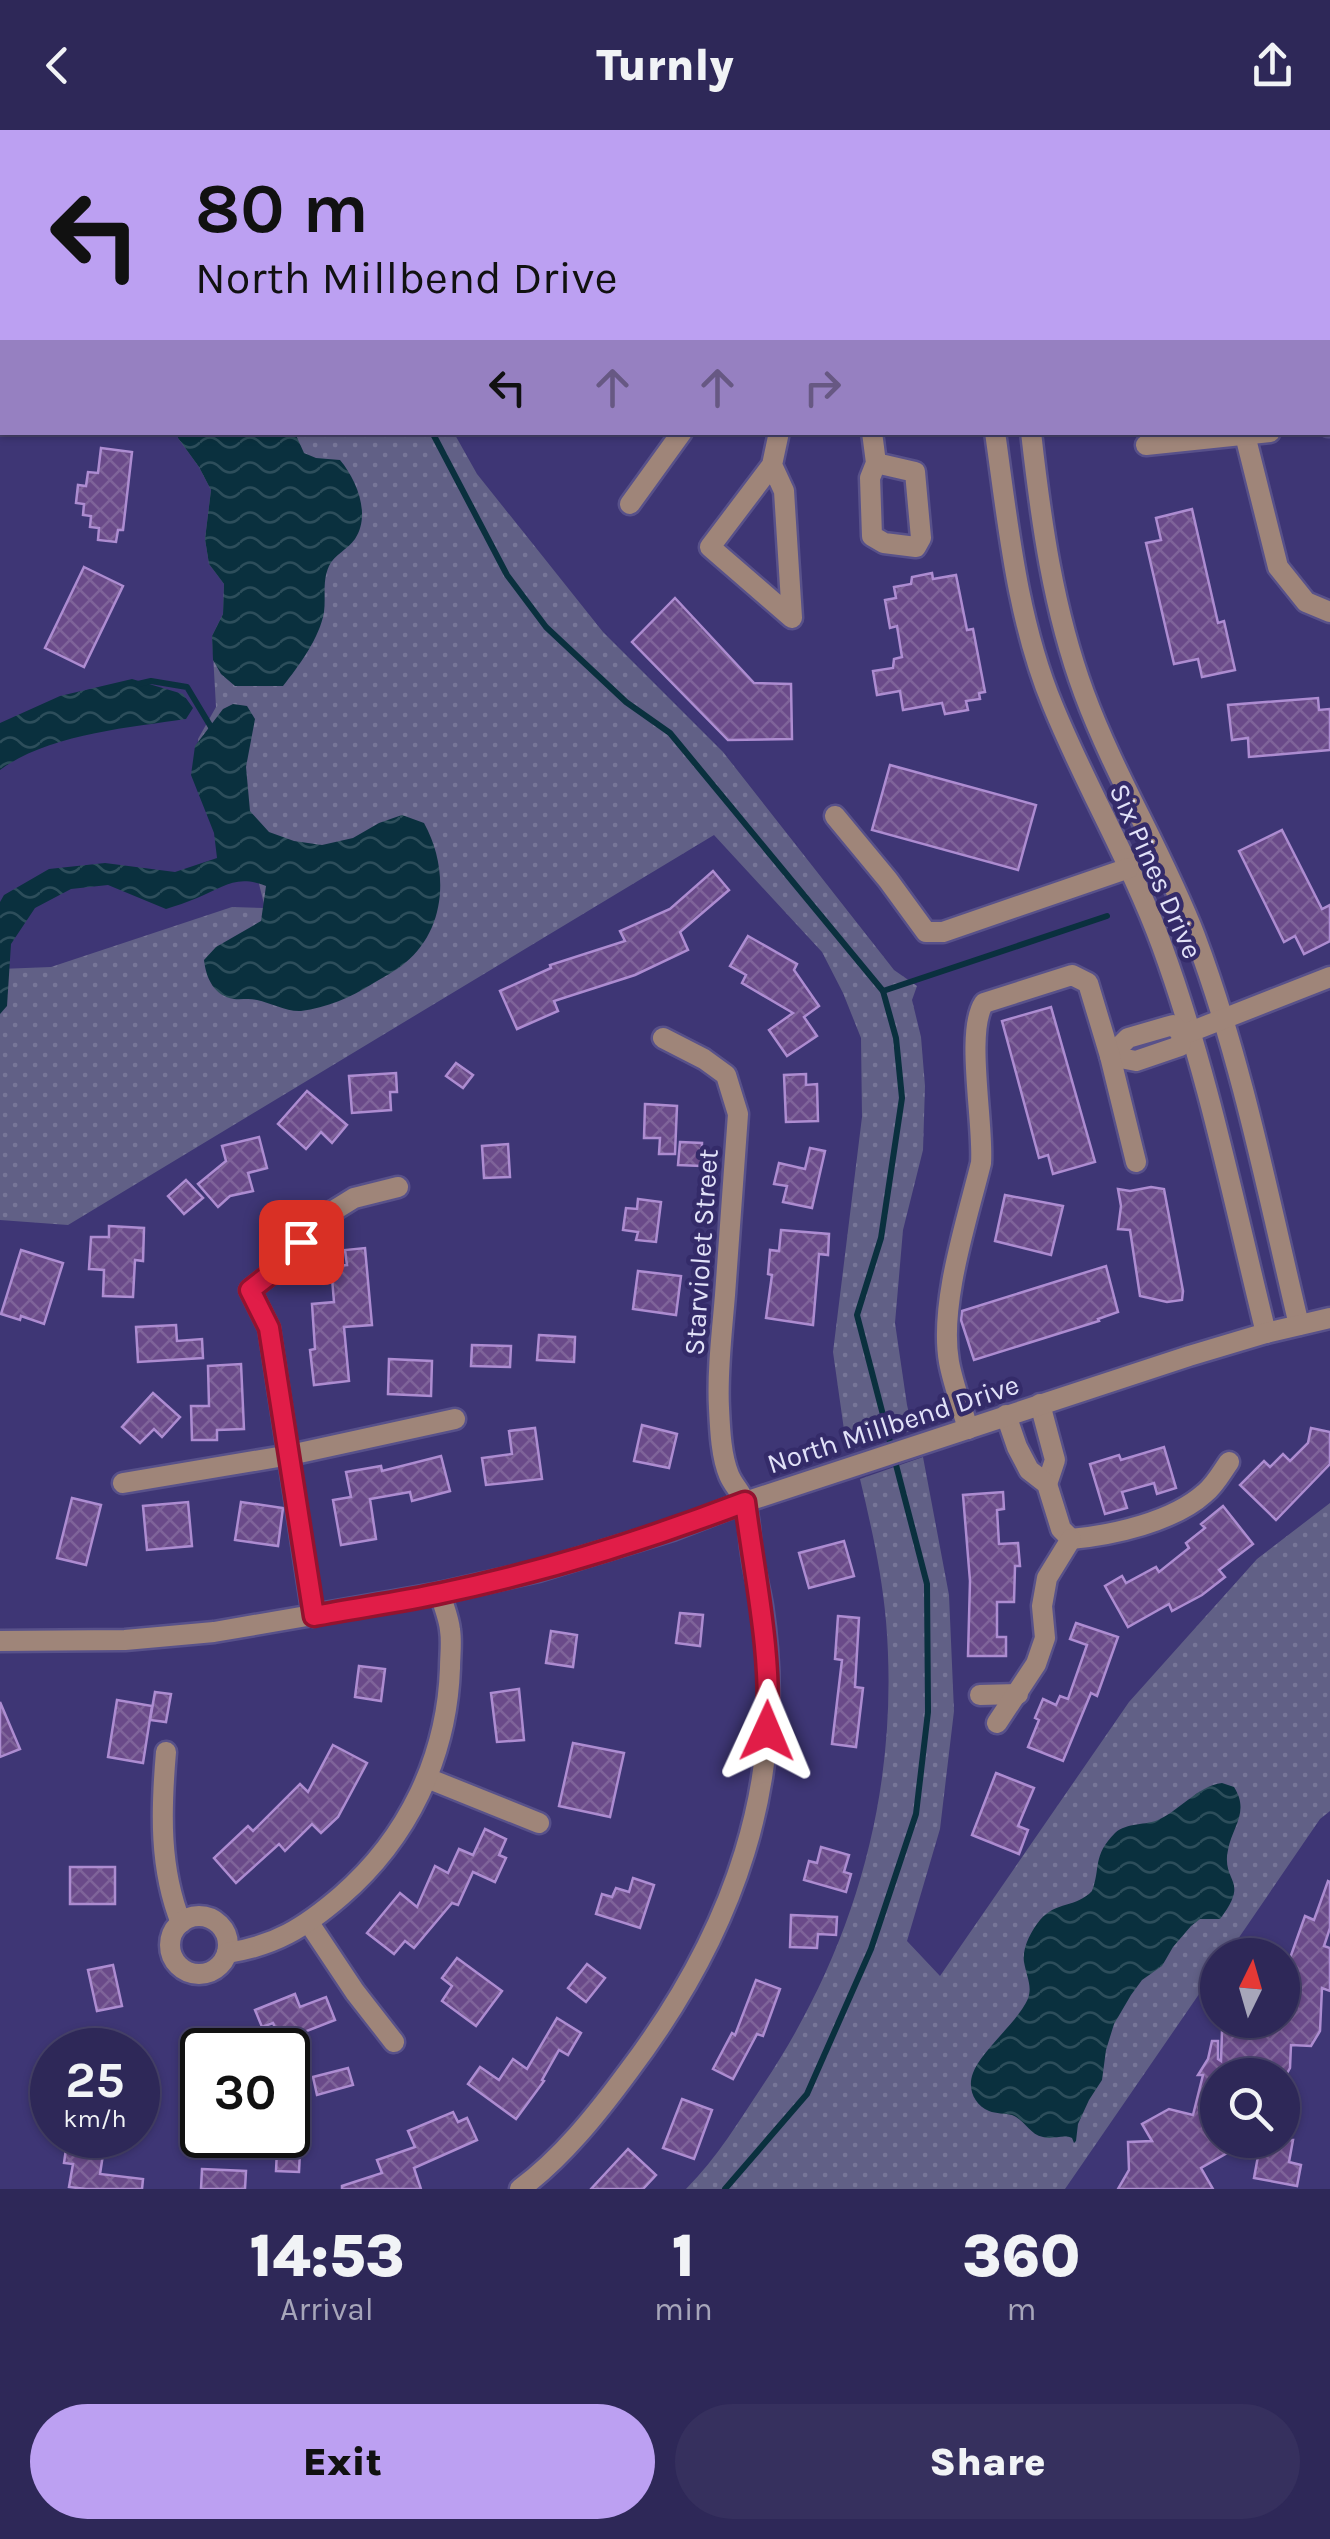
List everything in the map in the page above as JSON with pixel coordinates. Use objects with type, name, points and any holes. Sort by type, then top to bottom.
[{"type":"street","points":[[630,504],[680,435]]},
{"type":"street","points":[[772,465],[784,491],[792,618],[710,547],[772,465],[778,435]]},
{"type":"street","points":[[872,435],[876,464]]},
{"type":"street","name":"Six Pines Drive","points":[[995,435],[1010,539],[1029,631],[1051,702],[1160,940],[1186,1033],[1202,1071],[1266,1333]]},
{"type":"street","name":"Six Pines Drive","points":[[1032,435],[1040,512],[1054,589],[1084,694],[1193,932],[1236,1063],[1299,1326]]},
{"type":"street","points":[[1146,445],[1245,435],[1278,567],[1306,602],[1330,612]]},
{"type":"street","points":[[835,816],[926,932],[943,932],[1128,868]]},
{"type":"street","points":[[968,1429],[950,1362],[947,1334],[949,1302],[981,1162],[976,1046],[979,1011],[984,1003],[1072,975],[1088,983],[1136,1162]]},
{"type":"street","points":[[1110,1056],[1128,1038],[1173,1025],[1186,1033],[1330,976]]},
{"type":"street","name":"Starviolet Street","points":[[520,2189],[559,2154],[605,2103],[647,2046],[712,1940],[744,1860],[765,1756],[768,1706],[762,1606],[745,1502],[728,1473],[719,1406],[738,1114],[726,1075],[664,1038]]},
{"type":"street","points":[[314,1616],[269,1328],[250,1290],[286,1262],[333,1211],[354,1198],[398,1186]]},
{"type":"street","name":"North Millbend Drive","points":[[0,1640],[125,1640],[214,1632],[440,1594],[595,1554],[1040,1404],[1266,1333],[1330,1318]]},
{"type":"street","points":[[1040,1404],[1055,1460],[1047,1484]]},
{"type":"street","points":[[1006,1416],[1029,1470],[1047,1484],[1061,1529],[1071,1538],[1094,1536],[1166,1517],[1208,1491],[1229,1462]]},
{"type":"street","points":[[123,1484],[290,1455],[455,1420]]},
{"type":"street","points":[[997,1724],[1036,1664],[1045,1638],[1042,1606],[1047,1578],[1071,1538]]},
{"type":"street","points":[[227,1953],[253,1949],[309,1923],[364,1875],[391,1844],[414,1808],[442,1732],[449,1690],[451,1631],[440,1594]]},
{"type":"street","points":[[980,1696],[1018,1694]]},
{"type":"street","points":[[166,1752],[161,1818],[169,1887],[181,1922]]},
{"type":"street","points":[[426,1778],[539,1823]]},
{"type":"street","points":[[199,1916],[214,1920],[225,1932],[227,1953],[217,1968],[196,1974],[180,1968],[170,1948],[171,1938],[181,1922],[199,1916]]},
{"type":"street","points":[[309,1923],[394,2042]]},
{"type":"shaded area","points":[[455,435],[477,474],[603,632],[723,752],[894,970],[917,986],[912,1000],[921,1037],[925,1086],[923,1150],[903,1230],[895,1323],[913,1430],[847,1451],[833,1352],[862,1117],[861,1038],[822,952],[714,835],[68,1225],[0,1220],[0,969],[51,967],[232,907],[265,908],[256,872],[200,779],[198,739],[216,707],[212,636],[223,614],[224,584],[209,564],[205,539],[211,490],[178,438]]},
{"type":"shaded area","points":[[923,1457],[949,1595],[954,1711],[940,1829],[907,1941],[940,1976],[1129,1702],[1257,1559],[1330,1503],[1330,1811],[1320,1819],[1239,1938],[1200,1938],[1200,1993],[1065,2189],[686,2189],[727,2139],[796,2032],[846,1921],[865,1864],[878,1805],[889,1683],[882,1585],[860,1479]]},
{"type":"water","points":[[296,435],[304,453],[340,460],[352,477],[362,509],[360,530],[329,566],[318,631],[283,686],[235,686],[213,660],[212,636],[223,614],[224,584],[209,564],[205,539],[211,490],[178,438]]},
{"type":"water","points":[[132,679],[183,694],[193,708],[186,719],[65,740],[0,770],[0,723],[60,696]]},
{"type":"water","points":[[233,704],[247,706],[255,719],[246,767],[250,811],[269,832],[322,845],[353,838],[402,815],[424,823],[437,859],[440,897],[436,916],[419,949],[398,969],[364,989],[329,1005],[290,1010],[221,994],[212,985],[205,967],[204,960],[216,947],[261,921],[266,886],[246,881],[230,883],[166,909],[108,885],[71,889],[35,908],[11,944],[7,1006],[0,1014],[0,902],[4,895],[49,869],[105,863],[175,872],[217,858],[214,833],[191,775],[195,746],[223,709]]},
{"type":"water","points":[[1222,1783],[1234,1787],[1240,1804],[1227,1861],[1234,1888],[1229,1906],[1220,1919],[1200,1919],[1191,1926],[1162,1966],[1142,1980],[1131,1995],[1114,2024],[1102,2080],[1078,2124],[1076,2141],[1038,2135],[1012,2115],[979,2105],[971,2079],[976,2066],[1027,2000],[1030,1990],[1024,1951],[1037,1924],[1046,1914],[1092,1891],[1100,1855],[1115,1833],[1160,1819],[1205,1788]]},
{"type":"building","points":[[101,448],[132,452],[123,530],[118,530],[116,542],[98,540],[99,528],[90,527],[91,516],[83,515],[84,504],[76,503],[78,485],[86,486],[88,472],[98,473]]},
{"type":"building","points":[[1192,509],[1218,623],[1224,621],[1235,670],[1202,677],[1198,659],[1174,664],[1146,543],[1161,540],[1156,518]]},
{"type":"building","points":[[84,567],[123,586],[84,667],[45,648]]},
{"type":"building","points":[[932,573],[933,579],[956,575],[967,630],[973,629],[985,692],[979,693],[980,699],[966,701],[968,710],[945,714],[942,703],[903,710],[900,691],[877,695],[873,671],[893,668],[894,659],[902,657],[897,626],[890,628],[885,600],[896,598],[894,587],[911,584],[912,577]]},
{"type":"building","points":[[675,598],[754,683],[791,684],[792,739],[728,740],[632,642]]},
{"type":"building","points":[[1318,698],[1319,710],[1330,709],[1330,750],[1249,757],[1248,738],[1232,740],[1228,705]]},
{"type":"building","points":[[890,765],[1036,805],[1018,870],[872,830]]},
{"type":"building","points":[[1282,830],[1322,909],[1330,905],[1330,941],[1304,954],[1295,936],[1284,942],[1239,851]]},
{"type":"building","points":[[713,871],[729,890],[680,932],[688,950],[635,975],[554,1001],[558,1011],[517,1029],[500,991],[551,968],[550,965],[625,941],[620,931],[670,909]]},
{"type":"building","points":[[748,936],[797,964],[794,970],[819,1006],[804,1017],[817,1036],[787,1056],[769,1030],[793,1013],[742,983],[746,975],[730,966]]},
{"type":"building","points":[[1051,1007],[1095,1162],[1053,1174],[1048,1155],[1039,1158],[1002,1021]]},
{"type":"building","points":[[456,1063],[473,1075],[463,1088],[446,1076]]},
{"type":"building","points":[[396,1073],[397,1092],[390,1092],[391,1110],[352,1113],[349,1076]]},
{"type":"building","points":[[806,1074],[806,1085],[817,1084],[818,1121],[786,1122],[784,1075]]},
{"type":"building","points":[[307,1091],[347,1125],[332,1143],[321,1132],[306,1149],[278,1124]]},
{"type":"building","points":[[645,1104],[677,1106],[675,1154],[659,1154],[660,1138],[644,1138]]},
{"type":"building","points":[[259,1137],[267,1168],[248,1173],[253,1191],[230,1196],[218,1207],[198,1184],[226,1161],[222,1146]]},
{"type":"building","points":[[680,1142],[702,1143],[701,1166],[678,1165]]},
{"type":"building","points":[[508,1144],[510,1177],[484,1178],[482,1146]]},
{"type":"building","points":[[810,1148],[825,1151],[812,1208],[783,1202],[787,1186],[774,1184],[779,1163],[805,1169]]},
{"type":"building","points":[[186,1180],[203,1198],[184,1214],[168,1196]]},
{"type":"building","points":[[1118,1189],[1164,1189],[1182,1300],[1167,1302],[1140,1296],[1130,1230],[1118,1229]]},
{"type":"building","points":[[1005,1195],[1063,1206],[1051,1255],[995,1241]]},
{"type":"building","points":[[638,1199],[661,1202],[656,1242],[636,1240],[638,1232],[623,1230],[626,1208],[637,1209]]},
{"type":"building","points":[[109,1226],[144,1228],[143,1261],[135,1260],[133,1297],[103,1296],[104,1270],[89,1269],[91,1237],[109,1237]]},
{"type":"building","points":[[781,1230],[829,1234],[828,1255],[819,1254],[813,1325],[766,1318],[772,1275],[768,1274],[770,1250],[779,1251]]},
{"type":"building","points":[[365,1248],[372,1325],[344,1327],[349,1381],[314,1385],[310,1350],[315,1349],[312,1304],[334,1302],[331,1266],[347,1265],[345,1250]]},
{"type":"building","points":[[21,1250],[63,1263],[44,1324],[1,1314]]},
{"type":"building","points":[[1106,1266],[1118,1312],[974,1360],[961,1320],[962,1311]]},
{"type":"building","points":[[638,1271],[681,1276],[676,1315],[633,1309]]},
{"type":"building","points":[[176,1325],[177,1341],[202,1339],[203,1358],[138,1362],[136,1327]]},
{"type":"building","points":[[539,1335],[575,1337],[574,1362],[537,1360]]},
{"type":"building","points":[[472,1345],[511,1346],[510,1367],[471,1366]]},
{"type":"building","points":[[389,1359],[432,1361],[431,1396],[388,1394]]},
{"type":"building","points":[[241,1364],[244,1429],[217,1430],[217,1440],[192,1440],[191,1406],[209,1406],[208,1366]]},
{"type":"building","points":[[153,1393],[180,1417],[162,1437],[154,1429],[140,1443],[122,1427]]},
{"type":"building","points":[[642,1425],[677,1434],[669,1468],[634,1461]]},
{"type":"building","points":[[535,1428],[542,1479],[486,1485],[482,1458],[512,1454],[509,1431]]},
{"type":"building","points":[[1311,1428],[1330,1432],[1330,1464],[1276,1520],[1240,1485],[1264,1461],[1270,1467],[1283,1454],[1290,1461],[1308,1443]]},
{"type":"building","points":[[1164,1447],[1176,1488],[1157,1494],[1154,1483],[1122,1492],[1127,1508],[1105,1514],[1090,1464],[1119,1455],[1121,1460]]},
{"type":"building","points":[[441,1456],[450,1491],[412,1501],[410,1492],[370,1499],[376,1539],[341,1545],[333,1500],[351,1497],[346,1472],[381,1466],[382,1471]]},
{"type":"building","points":[[1003,1492],[1004,1509],[997,1510],[999,1544],[1018,1543],[1020,1566],[1015,1566],[1014,1602],[997,1602],[997,1637],[1006,1637],[1006,1656],[968,1656],[970,1581],[963,1495]]},
{"type":"building","points":[[72,1498],[101,1505],[86,1565],[57,1558]]},
{"type":"building","points":[[188,1502],[192,1546],[147,1550],[143,1506]]},
{"type":"building","points":[[241,1502],[283,1508],[278,1546],[235,1540]]},
{"type":"building","points":[[1223,1506],[1253,1544],[1219,1570],[1225,1577],[1202,1595],[1172,1611],[1169,1604],[1128,1627],[1105,1586],[1122,1576],[1126,1583],[1156,1567],[1159,1572],[1189,1548],[1186,1543],[1205,1528],[1201,1524]]},
{"type":"building","points":[[844,1541],[854,1576],[809,1588],[799,1553]]},
{"type":"building","points":[[680,1613],[703,1615],[700,1646],[676,1643]]},
{"type":"building","points":[[838,1616],[859,1618],[855,1687],[863,1688],[856,1747],[832,1744],[842,1660],[835,1659]]},
{"type":"building","points":[[1076,1623],[1118,1637],[1097,1696],[1091,1693],[1063,1761],[1028,1747],[1043,1699],[1056,1705],[1060,1696],[1068,1699],[1087,1645],[1070,1639]]},
{"type":"building","points":[[551,1631],[577,1635],[573,1667],[546,1663]]},
{"type":"building","points":[[359,1666],[385,1669],[381,1701],[355,1697]]},
{"type":"building","points":[[519,1689],[524,1740],[497,1742],[491,1693]]},
{"type":"building","points":[[155,1692],[171,1694],[166,1722],[150,1720]]},
{"type":"building","points":[[117,1700],[152,1706],[143,1763],[108,1757]]},
{"type":"building","points":[[0,1702],[20,1749],[0,1757]]},
{"type":"building","points":[[573,1743],[624,1753],[610,1817],[559,1806]]},
{"type":"building","points":[[333,1745],[367,1763],[338,1817],[321,1833],[312,1824],[285,1851],[279,1844],[236,1883],[214,1858],[248,1826],[253,1831],[300,1784],[308,1792]]},
{"type":"building","points":[[996,1773],[1034,1788],[1018,1826],[1028,1830],[1019,1854],[972,1835]]},
{"type":"building","points":[[485,1829],[506,1839],[499,1855],[506,1858],[495,1882],[473,1872],[458,1905],[452,1903],[414,1948],[405,1941],[394,1954],[367,1933],[400,1893],[417,1907],[435,1866],[448,1873],[459,1849],[473,1855]]},
{"type":"building","points":[[821,1847],[849,1855],[844,1872],[851,1874],[846,1892],[804,1880],[809,1861],[817,1863]]},
{"type":"building","points":[[70,1867],[115,1867],[115,1904],[70,1904]]},
{"type":"building","points":[[633,1878],[654,1885],[640,1928],[596,1914],[602,1894],[612,1897],[616,1888],[629,1892]]},
{"type":"building","points":[[1328,1881],[1330,1928],[1324,1946],[1330,1948],[1330,1991],[1322,1988],[1320,2031],[1311,2046],[1291,2045],[1290,2058],[1221,2058],[1222,2038],[1300,2038],[1297,1938],[1305,1916],[1314,1920]]},
{"type":"building","points":[[791,1915],[837,1917],[836,1935],[818,1934],[817,1948],[790,1947]]},
{"type":"building","points":[[457,1958],[502,1991],[476,2026],[442,2001],[452,1986],[442,1978]]},
{"type":"building","points":[[587,1964],[605,1978],[586,2002],[568,1988]]},
{"type":"building","points":[[113,1965],[122,2006],[97,2011],[88,1970]]},
{"type":"building","points":[[756,1980],[780,1989],[763,2036],[757,2034],[733,2079],[713,2069],[732,2033],[735,2035]]},
{"type":"building","points":[[295,1994],[300,2007],[326,1997],[335,2020],[310,2030],[275,2028],[273,2023],[262,2027],[255,2010]]},
{"type":"building","points":[[557,2018],[581,2033],[568,2055],[559,2050],[544,2081],[516,2119],[468,2084],[480,2067],[499,2080],[513,2059],[527,2069]]},
{"type":"building","points":[[1212,2041],[1218,2041],[1218,2058],[1208,2058]]},
{"type":"building","points":[[348,2068],[353,2085],[317,2095],[313,2077]]},
{"type":"building","points":[[1200,2087],[1200,2158],[1218,2158],[1201,2168],[1213,2189],[1118,2189],[1129,2170],[1128,2142],[1152,2141],[1142,2124],[1169,2109],[1193,2115]]},
{"type":"building","points":[[682,2099],[712,2110],[694,2159],[663,2148]]},
{"type":"building","points":[[453,2112],[458,2122],[467,2118],[477,2140],[414,2168],[421,2189],[342,2189],[382,2173],[377,2160],[415,2147],[408,2131]]},
{"type":"building","points":[[628,2149],[656,2175],[643,2189],[591,2189]]},
{"type":"building","points":[[65,2158],[102,2158],[100,2174],[143,2179],[142,2189],[69,2187],[73,2164],[64,2163]]},
{"type":"building","points":[[277,2158],[300,2158],[299,2172],[276,2171]]},
{"type":"building","points":[[1258,2158],[1290,2158],[1289,2162],[1301,2165],[1297,2186],[1254,2178]]},
{"type":"building","points":[[202,2169],[246,2171],[245,2189],[201,2189]]},
{"type":"waterway","points":[[434,435],[507,575],[546,627],[626,702],[670,733],[883,991],[896,1038],[902,1098],[881,1238],[857,1315],[927,1584],[928,1712],[916,1814],[871,1949],[807,2094],[725,2189]]},
{"type":"waterway","points":[[138,684],[151,681],[187,687],[214,732]]},
{"type":"waterway","points":[[883,991],[1107,916]]},
{"type":"route","points":[[301,1242],[286,1262],[250,1290],[269,1328],[314,1616],[440,1594],[538,1570],[672,1530],[745,1502],[767,1658],[767,1731]]}]
